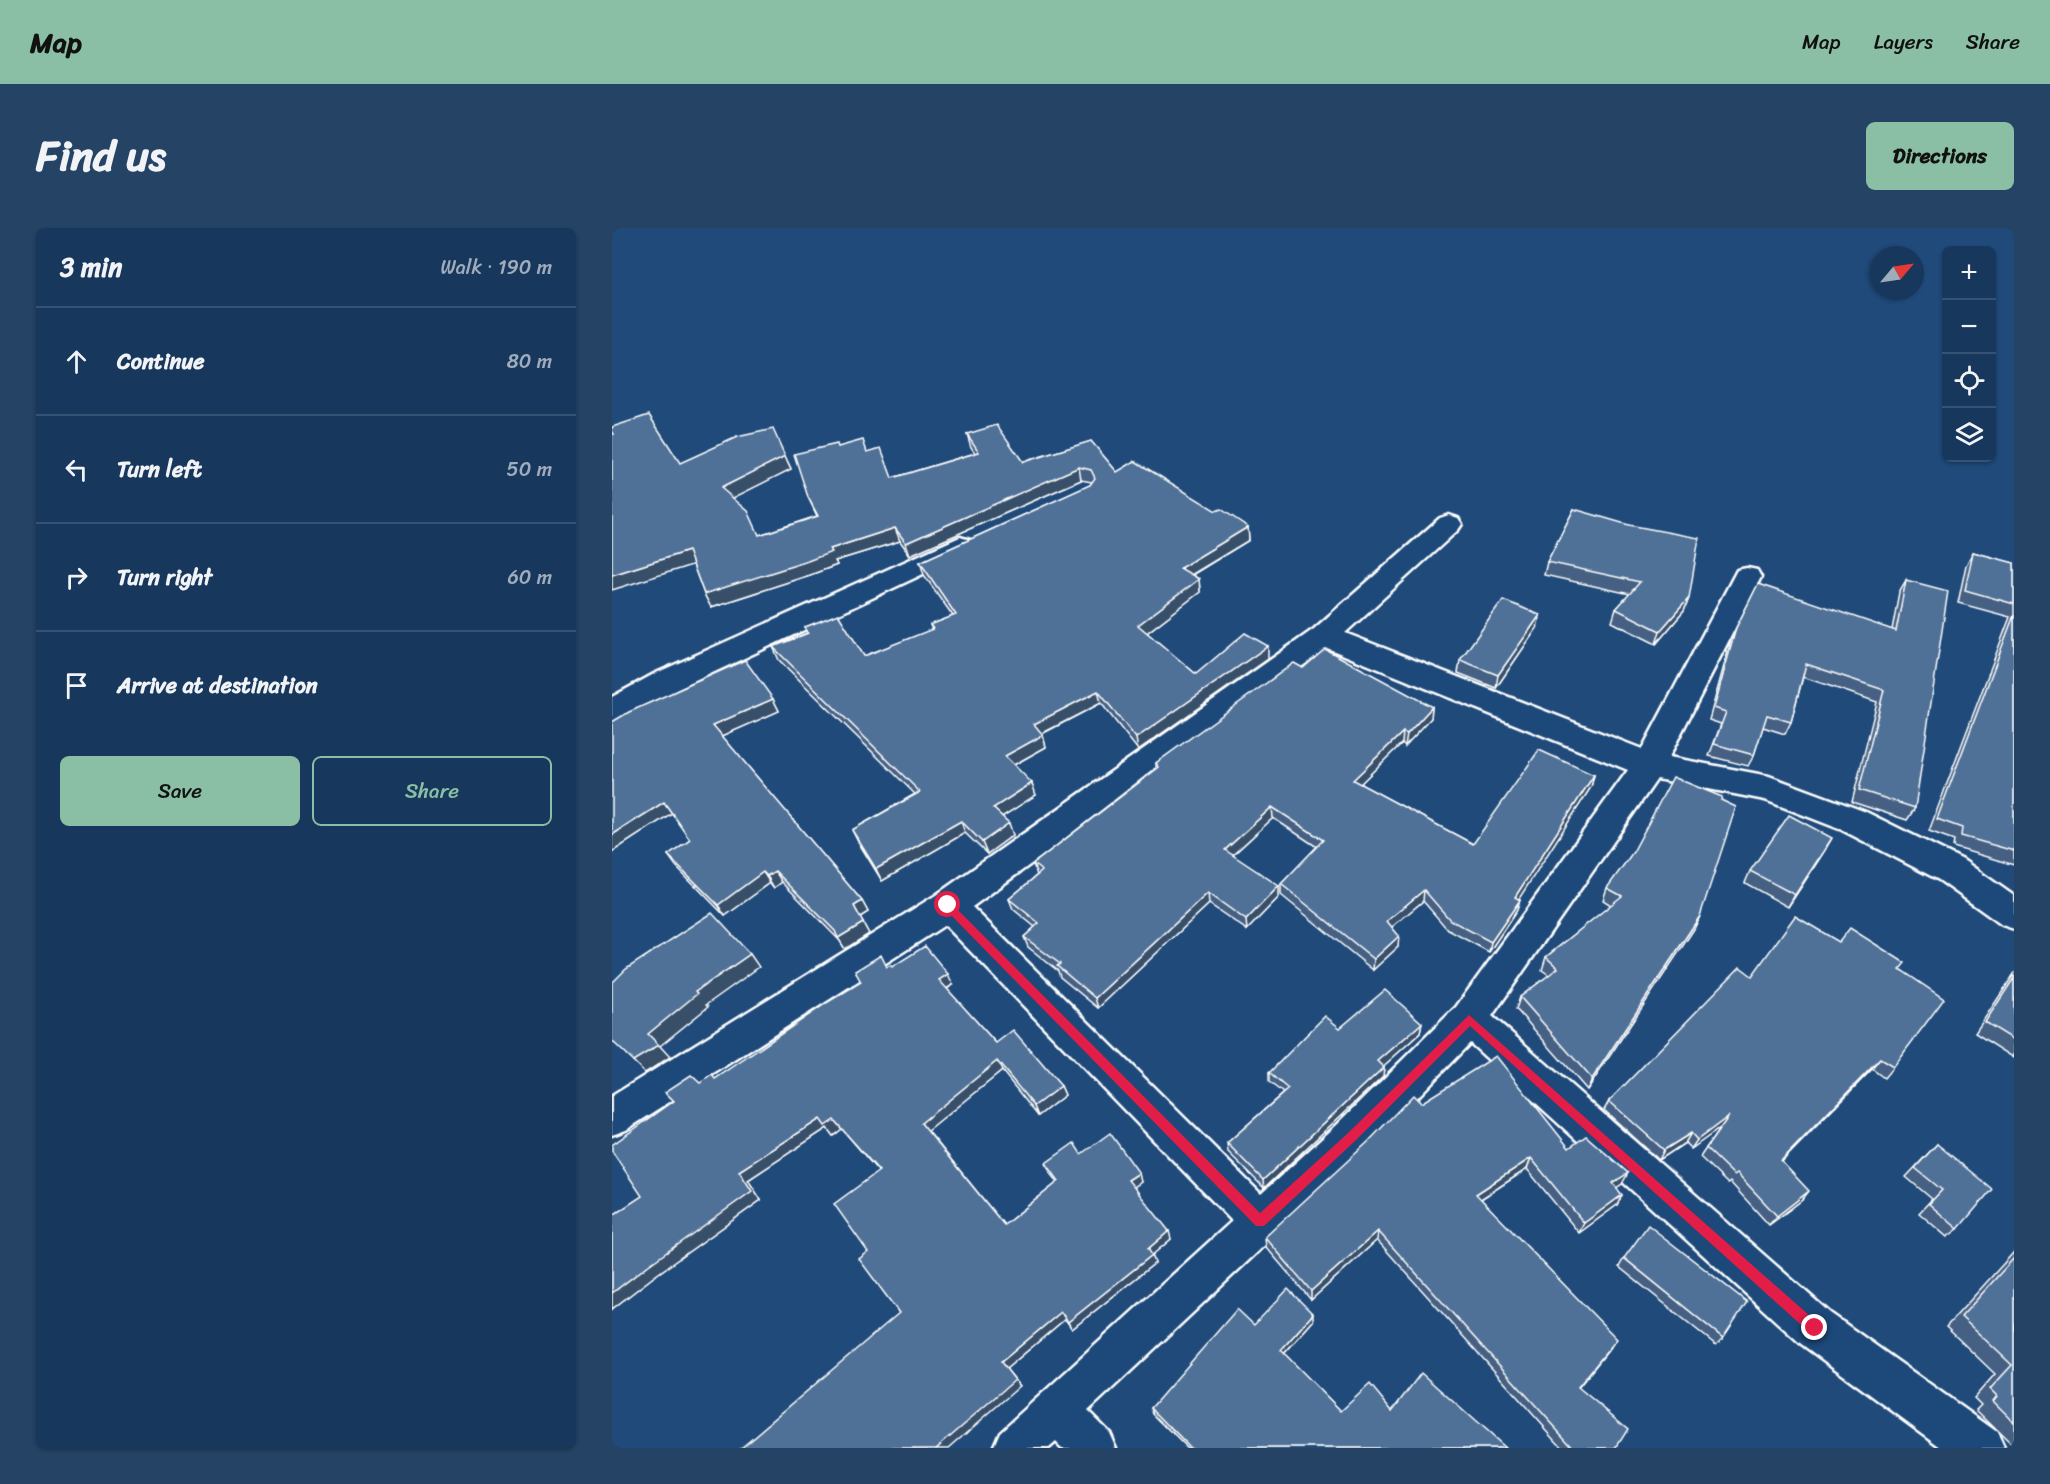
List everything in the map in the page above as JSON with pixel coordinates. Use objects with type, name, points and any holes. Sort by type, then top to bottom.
[{"type":"street","points":[[612,1117],[948,905],[1324,636],[1449,524]]},
{"type":"street","points":[[612,711],[665,682],[981,537]]},
{"type":"street","points":[[1016,1448],[1351,1138],[1469,1019],[1649,765],[1747,577]]},
{"type":"street","points":[[1324,636],[1649,765],[1769,788],[1854,821],[1952,870],[2014,915]]},
{"type":"street","points":[[948,905],[1260,1221]]},
{"type":"street","points":[[1469,1019],[1815,1328],[1981,1448]]},
{"type":"street","points":[[1057,1412],[1093,1448]]},
{"type":"building","points":[[649,415],[680,463],[737,437],[773,429],[785,456],[721,488],[748,511],[759,535],[818,516],[808,497],[794,454],[837,444],[838,447],[863,440],[867,452],[881,448],[892,478],[979,452],[967,434],[997,425],[1023,462],[1091,441],[1117,472],[1135,461],[1216,511],[1221,509],[1248,527],[1180,568],[1199,579],[1138,625],[1196,674],[1245,633],[1268,646],[1136,738],[1098,691],[1034,724],[1043,735],[1005,756],[1032,783],[993,808],[1009,823],[982,842],[961,821],[876,869],[852,830],[920,792],[773,647],[808,633],[805,627],[838,614],[864,656],[933,629],[930,625],[956,615],[920,562],[1090,485],[1095,478],[1091,470],[1079,467],[906,543],[895,528],[830,549],[832,552],[805,562],[704,594],[688,551],[612,575],[612,434],[614,434],[612,427]]},
{"type":"building","points":[[1574,509],[1629,525],[1699,538],[1689,598],[1660,631],[1616,609],[1640,582],[1547,562]]},
{"type":"building","points":[[1973,552],[2014,563],[2014,604],[1965,590]]},
{"type":"building","points":[[1906,580],[1948,591],[1915,808],[1859,790],[1884,690],[1806,664],[1791,722],[1767,715],[1754,755],[1714,744],[1726,712],[1714,708],[1736,628],[1758,584],[1896,631]]},
{"type":"building","points":[[1503,600],[1540,615],[1498,675],[1460,660]]},
{"type":"building","points":[[2014,615],[2014,851],[1961,836],[1962,828],[1937,819]]},
{"type":"building","points":[[1325,649],[1432,707],[1407,734],[1403,732],[1353,780],[1473,844],[1539,750],[1594,775],[1515,897],[1520,900],[1491,942],[1450,920],[1424,890],[1387,921],[1399,936],[1374,959],[1281,884],[1323,840],[1272,807],[1225,850],[1279,886],[1246,920],[1208,893],[1095,998],[1057,966],[1060,964],[1024,937],[1039,923],[1009,899],[1042,871],[1033,864],[1159,767],[1156,763],[1294,663],[1303,668]]},
{"type":"building","points":[[745,660],[773,699],[713,725],[862,901],[854,906],[863,923],[838,938],[835,931],[775,871],[767,876],[763,872],[718,905],[668,855],[690,839],[664,802],[612,835],[612,722],[629,712]]},
{"type":"building","points":[[1673,777],[1722,797],[1721,800],[1736,807],[1700,916],[1592,1079],[1520,997],[1558,968],[1546,957],[1622,896],[1607,888],[1633,852]]},
{"type":"building","points":[[1789,815],[1832,838],[1795,895],[1750,871]]},
{"type":"building","points":[[712,913],[750,954],[695,992],[697,994],[648,1034],[659,1045],[633,1061],[612,1041],[612,983],[626,969]]},
{"type":"building","points":[[1795,916],[1839,942],[1850,928],[1905,963],[1900,969],[1944,999],[1893,1067],[1880,1059],[1781,1161],[1809,1191],[1777,1216],[1737,1173],[1734,1175],[1706,1148],[1729,1116],[1697,1140],[1691,1133],[1664,1150],[1609,1101],[1740,967],[1752,976]]},
{"type":"building","points":[[925,946],[948,974],[939,980],[996,1043],[1013,1030],[1061,1086],[1034,1106],[997,1061],[921,1123],[1004,1225],[1059,1181],[1046,1163],[1074,1143],[1081,1154],[1110,1133],[1139,1173],[1128,1180],[1169,1231],[1148,1249],[1152,1255],[1068,1322],[1061,1312],[1001,1362],[1015,1380],[936,1448],[740,1448],[899,1313],[859,1259],[868,1252],[834,1204],[879,1171],[834,1120],[825,1126],[820,1119],[739,1171],[752,1191],[612,1293],[612,1216],[642,1196],[612,1151],[612,1145],[674,1101],[665,1092],[691,1075],[700,1083],[712,1075],[715,1079],[861,982],[855,971],[881,955],[887,967],[891,965],[892,967]]},
{"type":"building","points":[[2014,978],[2014,1040],[1985,1022]]},
{"type":"building","points":[[1385,990],[1422,1023],[1378,1061],[1384,1067],[1263,1180],[1227,1143],[1288,1089],[1269,1073],[1325,1016],[1340,1028]]},
{"type":"building","points":[[1496,1056],[1569,1148],[1586,1136],[1628,1173],[1613,1183],[1622,1195],[1584,1223],[1531,1158],[1476,1194],[1617,1339],[1578,1387],[1628,1429],[1616,1448],[1574,1448],[1378,1231],[1311,1291],[1265,1237],[1368,1142],[1413,1095],[1421,1103]]},
{"type":"building","points":[[1937,1144],[1992,1189],[1958,1229],[1929,1204],[1942,1190],[1915,1168]]},
{"type":"building","points":[[1648,1225],[1747,1302],[1723,1338],[1624,1258]]},
{"type":"building","points":[[2014,1258],[2014,1422],[1993,1401],[1997,1396],[1990,1389],[2012,1365],[1961,1317]]},
{"type":"building","points":[[1288,1289],[1313,1314],[1281,1350],[1341,1411],[1370,1384],[1392,1411],[1421,1373],[1505,1448],[1190,1448],[1151,1408],[1237,1309],[1254,1325]]},
{"type":"route","points":[[948,905],[1260,1221],[1351,1138],[1469,1019],[1815,1328]]}]
